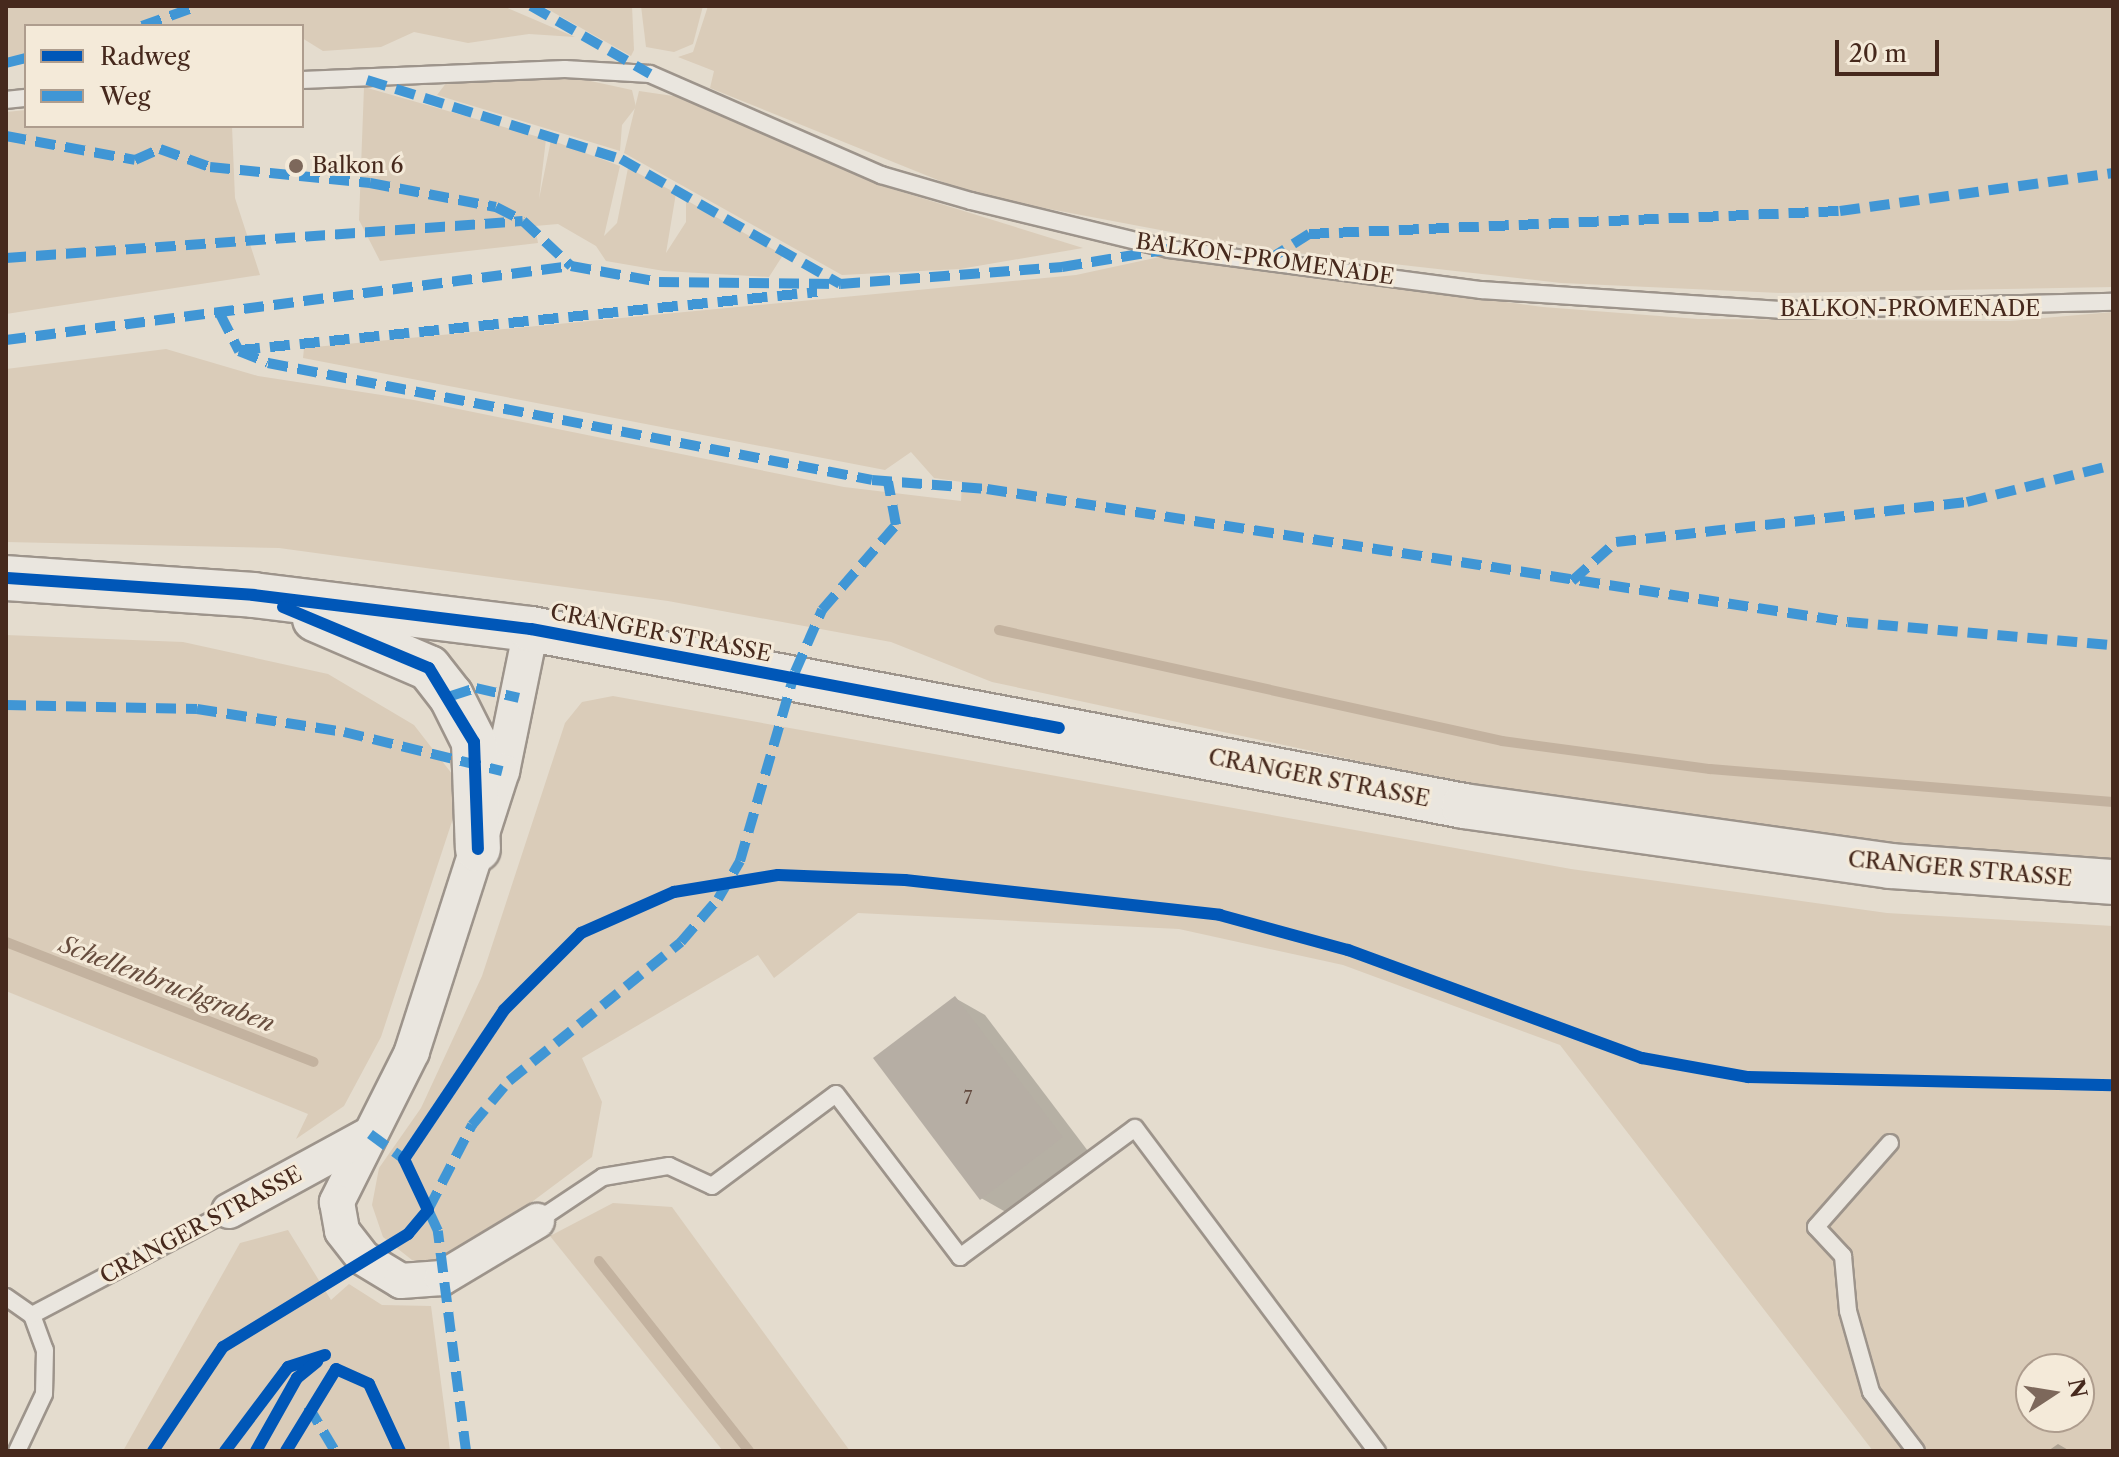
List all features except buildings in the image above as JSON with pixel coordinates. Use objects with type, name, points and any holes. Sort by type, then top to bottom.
[{"type":"main road","name":"CRANGER STRASSE","points":[[6,578],[253,595],[531,629],[1464,806],[1890,866],[2113,882]]},
{"type":"main road","name":"CRANGER STRASSE","points":[[253,595],[429,668],[474,742],[478,849]]},
{"type":"street","name":"CRANGER STRASSE","points":[[531,629],[478,849],[412,1052],[337,1202],[342,1231],[363,1258],[401,1281],[442,1278],[537,1221]]},
{"type":"street","name":"CRANGER STRASSE","points":[[229,1211],[370,1134]]},
{"type":"lane","name":"BALKON-PROMENADE","points":[[304,80],[565,69],[650,74],[881,175],[971,201],[1169,249],[1481,290],[1780,310],[2113,302]]},
{"type":"lane","points":[[537,1221],[603,1177],[669,1166],[712,1186],[836,1094],[960,1257],[1135,1128],[1377,1451]]},
{"type":"lane","points":[[1890,1143],[1816,1227],[1843,1256],[1848,1311],[1871,1392],[1916,1451]]},
{"type":"lane","name":"CRANGER STRASSE","points":[[32,1315],[229,1211]]},
{"type":"lane","points":[[6,1297],[32,1315],[45,1350],[44,1394],[17,1451]]},
{"type":"shaded area","points":[[6,6],[503,6],[575,37],[529,34],[468,43],[414,32],[381,47],[323,51],[304,39],[304,24],[24,24],[24,63],[6,67]]},
{"type":"shaded area","points":[[542,6],[632,6],[634,50],[631,56]]},
{"type":"shaded area","points":[[641,6],[703,6],[693,44],[674,52],[646,47]]},
{"type":"shaded area","points":[[708,6],[2113,6],[2113,287],[1781,293],[1561,283],[1261,249],[975,195],[710,88],[714,71],[678,57],[693,52]]},
{"type":"shaded area","points":[[563,75],[632,90],[636,107],[622,125],[620,151],[437,95],[450,78]]},
{"type":"shaded area","points":[[364,87],[546,139],[539,199],[551,140],[620,166],[604,236],[617,223],[628,168],[676,193],[666,253],[686,222],[686,200],[783,255],[769,277],[664,271],[606,261],[596,246],[558,224],[535,226],[538,243],[380,261],[359,220]]},
{"type":"shaded area","points":[[639,91],[680,97],[886,187],[1083,248],[960,269],[842,275],[624,153]]},
{"type":"shaded area","points":[[24,110],[24,128],[232,128],[235,198],[260,275],[6,314],[6,112]]},
{"type":"shaded area","points":[[1164,256],[1543,307],[1698,319],[2010,321],[2113,312],[2113,860],[1906,846],[1474,786],[992,682],[891,642],[668,601],[279,548],[6,542],[6,369],[166,349],[258,376],[414,400],[844,487],[961,501],[962,482],[934,478],[911,452],[885,470],[303,358],[304,348],[1076,275]]},
{"type":"shaded area","points":[[6,635],[183,642],[328,674],[414,725],[463,788],[381,1037],[344,1106],[296,1139],[308,1114],[6,991]]},
{"type":"shaded area","points":[[613,696],[1571,869],[1887,913],[2113,926],[2113,1451],[1873,1451],[1560,1045],[1343,965],[1179,929],[858,913],[774,978],[758,955],[582,1058],[602,1102],[592,1157],[449,1264],[412,1260],[383,1237],[372,1205],[379,1168],[421,1108],[482,976],[565,723],[582,702]]},
{"type":"shaded area","points":[[613,1203],[672,1207],[850,1451],[723,1451],[550,1236]]},
{"type":"shaded area","points":[[288,1230],[331,1300],[349,1284],[382,1305],[431,1306],[450,1451],[123,1451],[240,1243]]},
{"type":"waterway","points":[[999,630],[1502,741],[1710,769],[2113,802]]},
{"type":"waterway","name":"Schellenbruchgraben","points":[[6,942],[313,1062]]},
{"type":"waterway","name":"Schellenbruchgraben","points":[[599,1261],[749,1451]]},
{"type":"marked path","points":[[148,24],[198,6]]},
{"type":"marked path","points":[[531,6],[650,74]]},
{"type":"marked path","points":[[6,63],[24,58]]},
{"type":"marked path","points":[[367,80],[621,159],[840,284]]},
{"type":"marked path","points":[[6,136],[135,160],[160,149],[210,167],[370,183],[496,207],[523,221],[571,266]]},
{"type":"marked path","points":[[1268,260],[1309,234],[1840,211],[2113,173]]},
{"type":"marked path","points":[[6,258],[523,221]]},
{"type":"marked path","points":[[6,340],[571,266],[659,282],[840,284],[1062,267],[1169,249]]},
{"type":"marked path","points":[[240,350],[817,292]]},
{"type":"marked path","points":[[220,314],[239,351],[268,363],[872,480],[987,489],[1848,622],[2113,645]]},
{"type":"marked path","points":[[1572,581],[1616,542],[1967,502],[2113,465]]},
{"type":"marked path","points":[[466,1451],[438,1231],[428,1210],[472,1125],[509,1081],[681,942],[718,899],[740,861],[795,672],[822,610],[896,525],[888,482]]},
{"type":"marked path","points":[[451,696],[476,688],[519,698]]},
{"type":"marked path","points":[[6,705],[197,709],[344,732],[502,771]]},
{"type":"marked path","points":[[370,1134],[404,1159]]},
{"type":"marked path","points":[[308,1406],[335,1451]]},
{"type":"cycle path","points":[[6,578],[253,595],[531,629],[1059,728]]},
{"type":"cycle path","points":[[283,607],[429,668],[474,742],[478,849]]},
{"type":"cycle path","points":[[153,1451],[223,1347],[408,1234],[428,1210],[404,1159],[504,1010],[581,933],[674,892],[778,875],[905,880],[1220,915],[1348,950],[1642,1058],[1748,1077],[2113,1085]]},
{"type":"cycle path","points":[[225,1451],[288,1367],[325,1355]]},
{"type":"cycle path","points":[[256,1451],[297,1378],[317,1362]]},
{"type":"cycle path","points":[[286,1451],[336,1369],[369,1384],[400,1451]]},
{"type":"place","name":"Balkon 6","points":[[296,166]]}]
